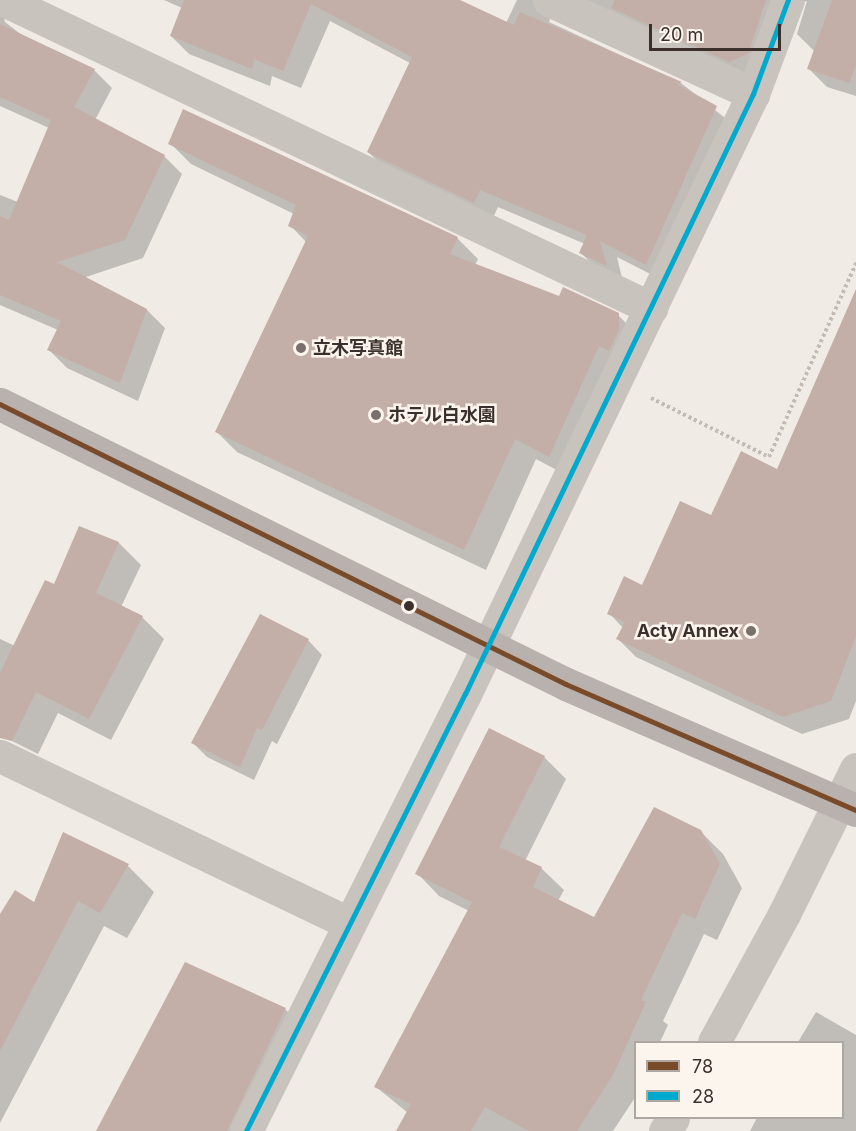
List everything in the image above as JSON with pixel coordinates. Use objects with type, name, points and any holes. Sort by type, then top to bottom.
[{"type":"main road","points":[[0,404],[488,646],[848,807]]},
{"type":"street","points":[[4,0],[651,308]]},
{"type":"street","points":[[549,0],[753,94]]},
{"type":"street","points":[[246,1131],[488,646],[614,378],[651,308],[753,94],[788,0]]},
{"type":"street","points":[[0,756],[349,923]]},
{"type":"street","points":[[715,1041],[848,807],[856,769]]},
{"type":"path","points":[[614,378],[769,457],[856,263]]},
{"type":"building","points":[[184,0],[460,0],[514,25],[520,12],[682,82],[677,84],[717,106],[646,265],[600,241],[607,266],[579,253],[587,235],[480,190],[474,203],[367,152],[412,57],[311,4],[283,71],[254,59],[252,69],[170,36]]},
{"type":"building","points":[[615,0],[766,0],[748,54],[729,62],[611,8]]},
{"type":"building","points":[[832,0],[856,0],[856,65],[849,83],[807,69]]},
{"type":"building","points":[[0,24],[95,69],[74,107],[165,155],[125,240],[57,262],[147,309],[120,383],[47,350],[61,321],[0,295],[0,216],[9,220],[51,120],[0,97]]},
{"type":"building","points":[[183,109],[458,237],[450,254],[559,296],[563,287],[619,313],[619,330],[609,351],[599,346],[549,457],[515,439],[464,550],[215,432],[308,236],[288,226],[296,205],[168,144]]},
{"type":"building","points":[[856,289],[856,636],[831,701],[783,717],[616,639],[625,622],[607,614],[624,576],[642,585],[680,501],[711,515],[741,451],[777,469]]},
{"type":"building","points":[[79,526],[119,542],[96,593],[143,616],[89,719],[36,692],[12,741],[0,738],[0,673],[45,580],[54,584]]},
{"type":"building","points":[[260,614],[309,639],[262,730],[257,728],[240,767],[191,743]]},
{"type":"building","points":[[489,728],[545,756],[499,847],[542,867],[533,887],[594,917],[654,807],[701,830],[720,864],[695,919],[682,913],[641,1000],[646,1002],[613,1075],[577,1131],[529,1131],[485,1107],[471,1131],[396,1131],[411,1104],[374,1087],[472,902],[415,874]]},
{"type":"building","points":[[63,832],[129,864],[100,913],[78,901],[0,1051],[0,914],[15,890],[34,902]]},
{"type":"building","points":[[185,962],[286,1008],[227,1131],[96,1131]]},
{"type":"transit line","name":"28","points":[[246,1131],[465,694],[753,94],[788,0]]},
{"type":"transit line","name":"78","points":[[0,404],[566,684],[856,810]]},
{"type":"place","name":"立木写真館","points":[[301,348]]},
{"type":"place","name":"ホテル白水園","points":[[376,415]]},
{"type":"place","name":"Acty Annex","points":[[751,631]]}]
